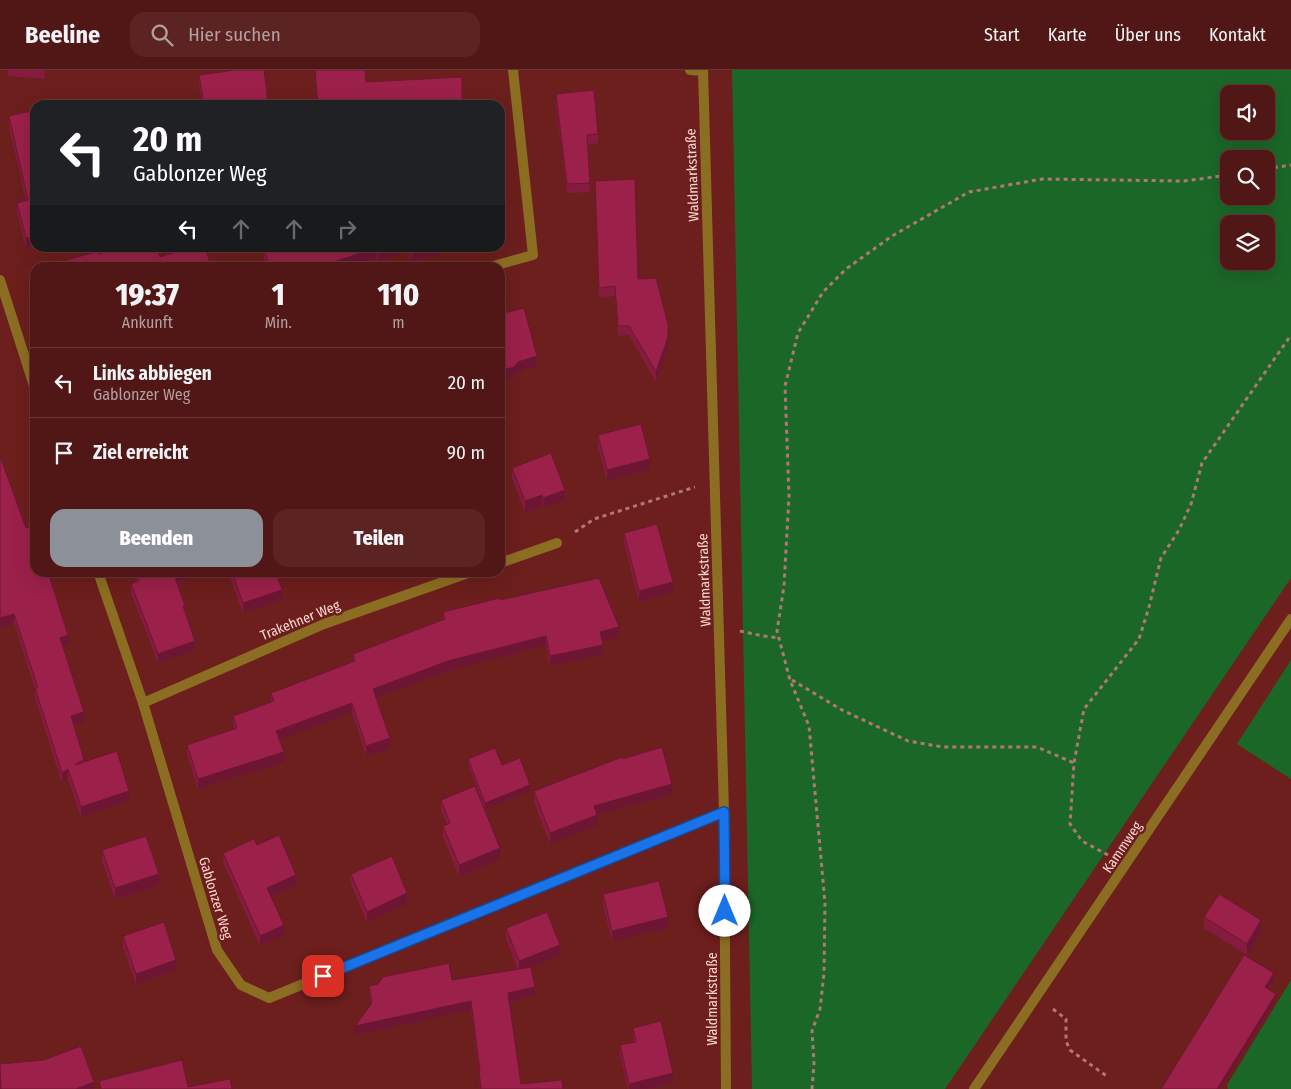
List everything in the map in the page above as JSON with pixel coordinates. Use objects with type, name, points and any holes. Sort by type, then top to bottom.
[{"type":"street","points":[[505,263],[533,255],[513,70]]},
{"type":"street","points":[[690,70],[703,71]]},
{"type":"street","name":"Waldmarkstraße","points":[[703,71],[724,812],[726,1089]]},
{"type":"street","points":[[0,280],[30,373]]},
{"type":"street","points":[[505,561],[557,543]]},
{"type":"street","name":"Gablonzer Weg","points":[[100,577],[143,703],[217,950],[241,985],[268,998],[724,812]]},
{"type":"street","name":"Trakehner Weg","points":[[143,703],[324,624],[458,577]]},
{"type":"street","name":"Kammweg","points":[[974,1089],[1291,619]]},
{"type":"path","points":[[1275,168],[1291,165]]},
{"type":"path","points":[[812,1089],[814,1062],[812,1031],[820,1009],[824,973],[825,903],[809,726],[790,680],[777,631],[784,586],[789,496],[785,386],[798,334],[823,292],[846,269],[892,236],[969,192],[1042,179],[1184,181],[1220,176]]},
{"type":"path","points":[[1126,865],[1082,841],[1070,824],[1074,763],[1084,709],[1139,639],[1149,607],[1160,558],[1179,530],[1191,504],[1202,462],[1291,335]]},
{"type":"path","points":[[557,543],[594,520],[715,480]]},
{"type":"path","points":[[719,626],[779,638]]},
{"type":"path","points":[[790,680],[842,710],[908,741],[942,747],[1037,747],[1074,763]]},
{"type":"path","points":[[1058,1013],[1066,1019],[1066,1041],[1070,1050],[1108,1077]]},
{"type":"green space","points":[[732,70],[1291,70],[1291,578],[945,1089],[752,1089]]},
{"type":"green space","points":[[1291,660],[1291,779],[1237,744]]},
{"type":"green space","points":[[1291,980],[1291,1089],[1228,1089],[1227,1085]]},
{"type":"building","points":[[235,70],[264,70],[267,100],[203,100],[199,75]]},
{"type":"building","points":[[315,70],[365,70],[366,82],[462,77],[462,100],[318,100]]},
{"type":"building","points":[[594,90],[598,134],[587,135],[590,183],[567,184],[556,94]]},
{"type":"building","points":[[30,111],[30,237],[26,238],[17,203],[28,200],[9,116]]},
{"type":"building","points":[[635,179],[638,279],[656,278],[668,324],[668,337],[656,372],[629,326],[618,326],[615,286],[599,288],[595,181]]},
{"type":"building","points":[[95,252],[99,252],[99,254],[105,252],[158,252],[160,257],[175,252],[206,252],[210,262],[63,261]]},
{"type":"building","points":[[265,252],[365,252],[333,262],[268,262]]},
{"type":"building","points":[[524,308],[537,356],[518,362],[514,367],[505,370],[505,313]]},
{"type":"building","points":[[641,424],[650,459],[607,470],[598,435]]},
{"type":"building","points":[[551,453],[565,490],[543,498],[542,495],[525,501],[512,468]]},
{"type":"building","points":[[0,456],[26,528],[30,527],[30,577],[50,577],[68,635],[60,638],[84,712],[71,716],[84,759],[75,765],[117,751],[129,791],[81,807],[68,769],[62,773],[35,688],[38,688],[14,614],[0,618]]},
{"type":"building","points":[[657,524],[673,582],[639,591],[624,533]]},
{"type":"building","points":[[138,577],[175,577],[195,641],[158,654],[131,584],[139,581]]},
{"type":"building","points":[[234,577],[278,577],[282,590],[243,603]]},
{"type":"building","points":[[599,578],[619,627],[600,632],[603,645],[550,656],[546,636],[448,661],[373,689],[390,738],[366,746],[352,703],[276,731],[284,752],[198,779],[187,745],[237,728],[233,716],[274,701],[271,693],[355,661],[353,654],[445,619],[443,612],[500,598],[500,600]]},
{"type":"building","points":[[662,747],[672,784],[594,806],[597,815],[550,833],[534,791],[622,757],[623,759]]},
{"type":"building","points":[[495,748],[502,765],[520,758],[530,785],[485,803],[468,759]]},
{"type":"building","points":[[475,786],[500,848],[459,865],[443,826],[450,823],[441,800]]},
{"type":"building","points":[[279,835],[296,875],[267,888],[284,925],[260,936],[223,853],[254,839],[257,845]]},
{"type":"building","points":[[146,836],[159,874],[115,888],[102,850]]},
{"type":"building","points":[[392,856],[407,893],[367,912],[351,874]]},
{"type":"building","points":[[659,881],[668,917],[612,931],[603,894]]},
{"type":"building","points":[[1219,894],[1261,920],[1247,944],[1204,917]]},
{"type":"building","points":[[547,912],[560,945],[519,961],[506,928]]},
{"type":"building","points":[[164,922],[176,960],[136,974],[123,936]]},
{"type":"building","points":[[1244,955],[1274,973],[1265,987],[1276,994],[1217,1089],[1161,1089]]},
{"type":"building","points":[[449,963],[452,980],[531,967],[535,987],[508,993],[521,1084],[562,1080],[563,1089],[481,1089],[471,1001],[355,1026],[372,1003],[369,986],[378,984],[383,977]]},
{"type":"building","points":[[661,1021],[673,1073],[629,1084],[620,1045],[636,1042],[633,1028]]},
{"type":"building","points":[[81,1046],[94,1082],[76,1089],[1,1089],[0,1064],[44,1060]]},
{"type":"building","points":[[182,1060],[188,1087],[230,1079],[232,1089],[101,1089],[99,1081]]},
{"type":"route","points":[[323,976],[724,812],[725,911]]}]
